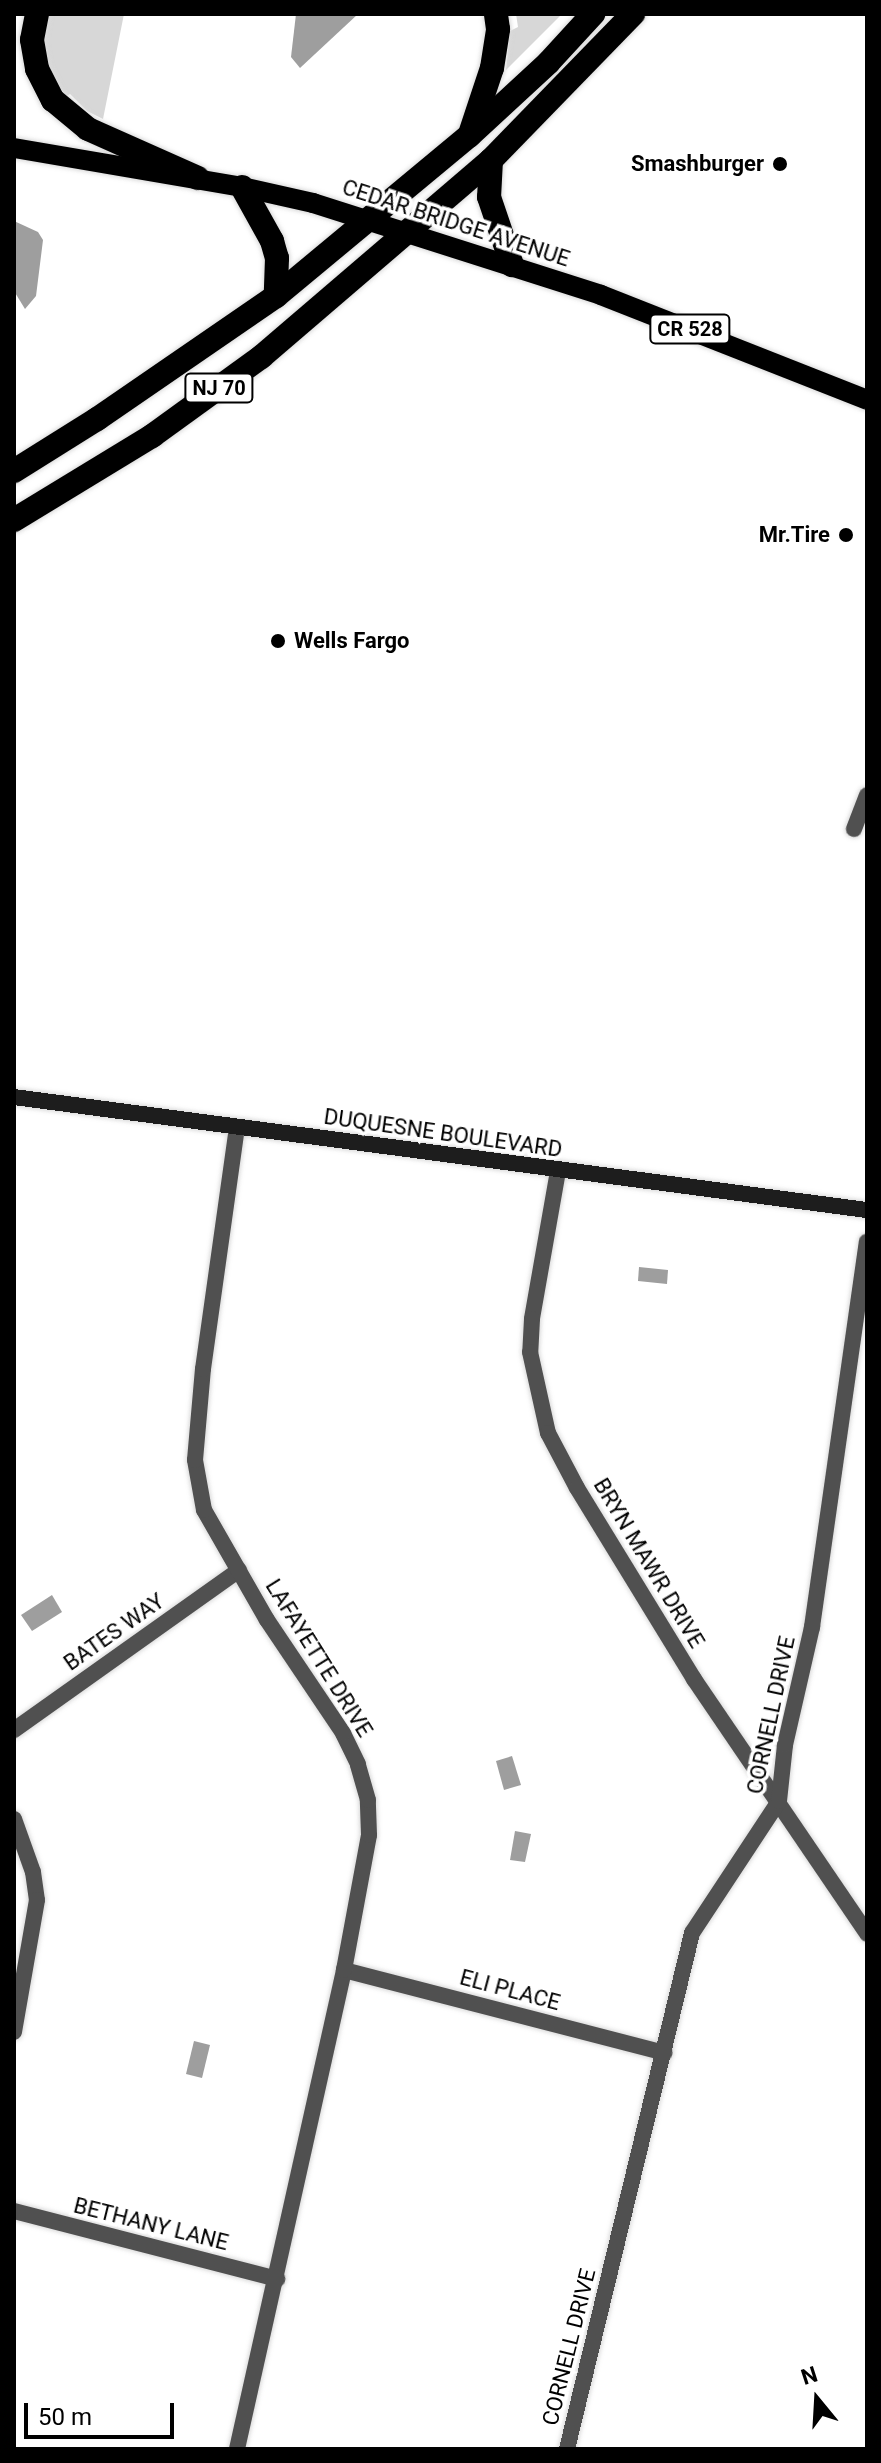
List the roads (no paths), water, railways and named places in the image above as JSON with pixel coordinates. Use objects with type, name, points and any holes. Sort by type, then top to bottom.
[{"type":"highway","points":[[37,14],[32,40],[37,69],[53,100],[88,129],[198,178]]},
{"type":"highway","points":[[469,136],[492,68],[498,29],[496,14]]},
{"type":"highway","name":"NJ 70","points":[[14,471],[97,419],[276,296],[469,136],[548,63],[593,14]]},
{"type":"highway","name":"NJ 70","points":[[14,520],[152,436],[249,366],[491,160],[633,14]]},
{"type":"highway","points":[[491,160],[489,197],[512,265]]},
{"type":"highway","points":[[242,187],[272,241],[277,258],[276,296]]},
{"type":"main road","name":"CEDAR BRIDGE AVENUE","points":[[14,148],[198,178],[367,220],[601,295],[867,400]]},
{"type":"street","points":[[854,829],[867,795]]},
{"type":"street","name":"DUQUESNE BOULEVARD","points":[[14,1097],[867,1210]]},
{"type":"street","name":"LAFAYETTE DRIVE","points":[[237,1128],[203,1369],[195,1460],[204,1510],[267,1620],[343,1733],[358,1764],[368,1800],[369,1835],[344,1970],[237,2449]]},
{"type":"street","name":"BRYN MAWR DRIVE","points":[[558,1171],[532,1319],[530,1352],[548,1433],[577,1488],[694,1679],[867,1934]]},
{"type":"street","name":"CORNELL DRIVE","points":[[567,2449],[692,1933],[779,1801],[785,1745],[812,1627],[867,1242]]},
{"type":"street","name":"BATES WAY","points":[[14,1730],[239,1570]]},
{"type":"street","points":[[14,1819],[33,1872],[37,1900],[31,1952],[14,2032]]},
{"type":"street","points":[[14,1948],[31,1952]]},
{"type":"street","name":"ELI PLACE","points":[[344,1970],[664,2053]]},
{"type":"street","name":"BETHANY LANE","points":[[14,2211],[277,2279]]},
{"type":"place","name":"Smashburger","points":[[780,164]]},
{"type":"place","name":"Mr.Tire","points":[[846,535]]},
{"type":"place","name":"Wells Fargo","points":[[278,641]]}]
